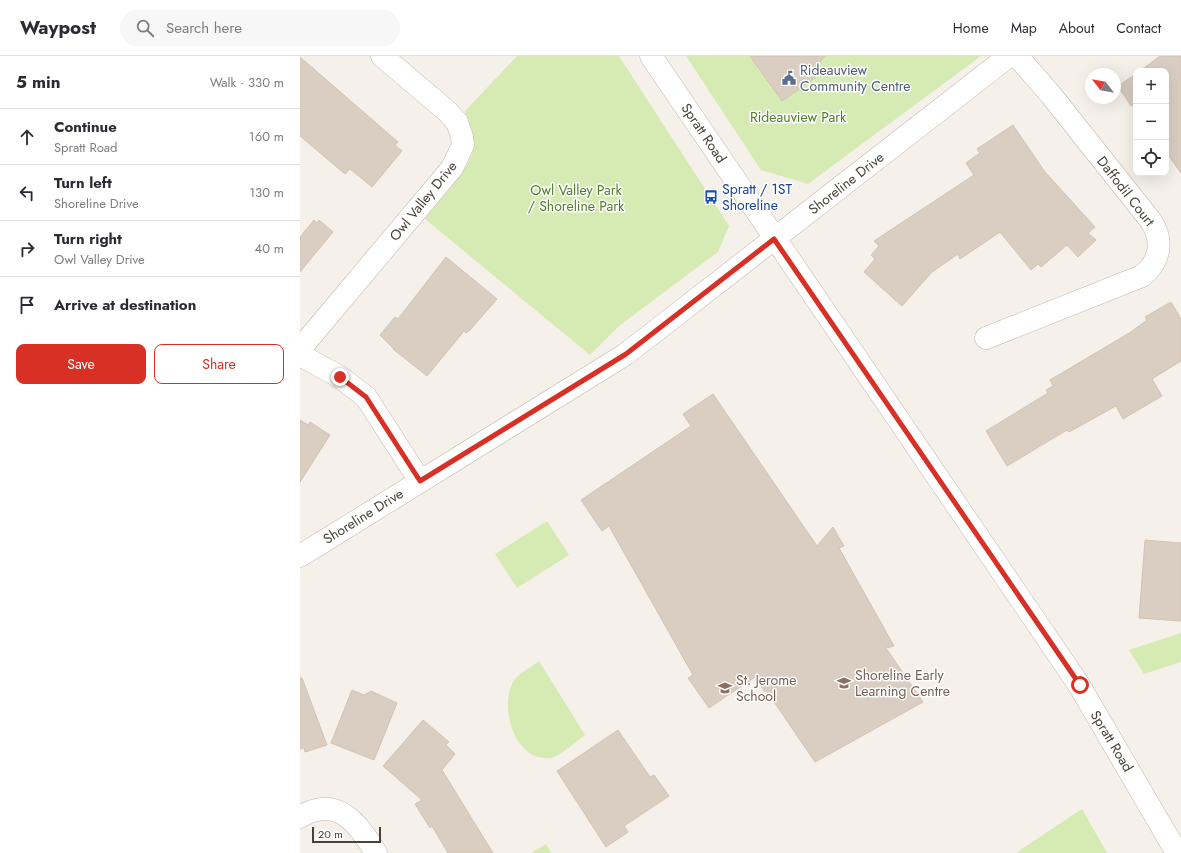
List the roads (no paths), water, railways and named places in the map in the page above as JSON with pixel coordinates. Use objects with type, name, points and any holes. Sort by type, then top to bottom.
[{"type":"street","name":"Owl Valley Drive","points":[[300,349],[448,173],[458,157],[463,145],[457,122],[447,111],[382,56]]},
{"type":"street","name":"Spratt Road","points":[[651,56],[774,239],[1080,685],[1177,853]]},
{"type":"street","name":"Shoreline Drive","points":[[300,556],[626,354],[1009,56]]},
{"type":"street","name":"Daffodil Court","points":[[986,338],[1142,276],[1154,263],[1159,251],[1157,232],[1151,221],[1017,56]]},
{"type":"street","points":[[300,356],[340,377],[366,397],[420,481]]},
{"type":"street","points":[[300,817],[317,808],[332,809],[347,814],[363,832],[376,853]]},
{"type":"place","name":"Rideauview Community Centre","points":[[789,78]]},
{"type":"place","name":"Spratt / 1ST Shoreline","points":[[711,197]]},
{"type":"place","name":"Shoreline Early Learning Centre","points":[[844,683]]},
{"type":"place","name":"St. Jerome School","points":[[725,688]]},
{"type":"park label","name":"Rideauview Park","points":[[798,117]]},
{"type":"park label","name":"Owl Valley Park / Shoreline Park","points":[[576,198]]}]
